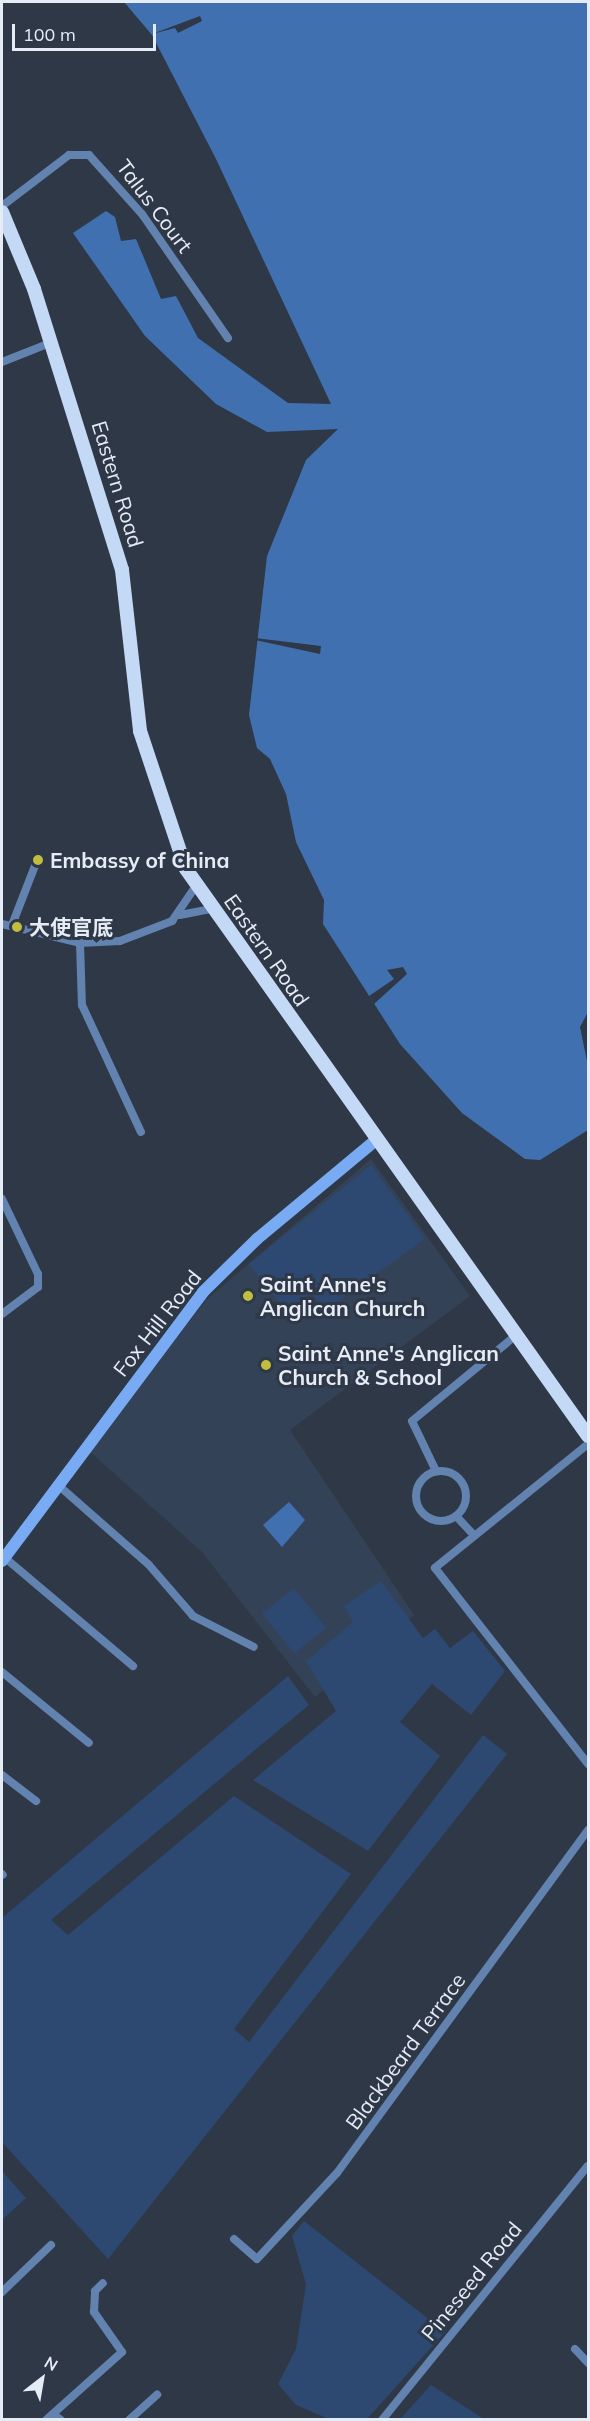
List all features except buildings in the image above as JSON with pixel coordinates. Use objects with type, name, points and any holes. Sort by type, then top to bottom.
[{"type":"highway","name":"Eastern Road","points":[[2,212],[50,343],[123,570],[140,731],[153,781],[196,886],[514,1336],[588,1436]]},
{"type":"main road","name":"Fox Hill Road","points":[[3,1559],[203,1292],[257,1239],[376,1140]]},
{"type":"street","name":"Talus Court","points":[[2,206],[69,155],[89,155],[142,214],[228,338]]},
{"type":"street","points":[[2,362],[50,343]]},
{"type":"street","points":[[12,925],[38,858]]},
{"type":"street","points":[[180,915],[196,886]]},
{"type":"street","points":[[2,924],[80,943],[120,941],[180,915],[211,909]]},
{"type":"street","points":[[80,943],[82,1005],[141,1132]]},
{"type":"street","points":[[2,1199],[38,1274],[38,1287],[2,1314]]},
{"type":"street","points":[[436,1471],[412,1421],[514,1336]]},
{"type":"street","points":[[588,1444],[438,1562],[438,1575],[588,1764]]},
{"type":"street","points":[[436,1471],[453,1473],[464,1486],[465,1502],[456,1516],[440,1521],[419,1509],[417,1486],[436,1471]]},
{"type":"street","points":[[58,1485],[149,1565],[193,1616],[255,1647]]},
{"type":"street","points":[[456,1516],[474,1535]]},
{"type":"street","points":[[3,1559],[133,1666]]},
{"type":"street","points":[[2,1672],[89,1743]]},
{"type":"street","points":[[2,1775],[36,1801]]},
{"type":"street","name":"Blackbeard Terrace","points":[[234,2239],[257,2259],[337,2173],[588,1830]]},
{"type":"street","name":"Pineseed Road","points":[[382,2420],[588,2166]]},
{"type":"street","points":[[2,2292],[51,2245]]},
{"type":"street","points":[[49,2417],[122,2352],[94,2312],[95,2291],[104,2283]]},
{"type":"street","points":[[575,2349],[588,2363]]},
{"type":"street","points":[[129,2420],[157,2395]]},
{"type":"street","points":[[49,2417],[61,2420]]},
{"type":"shaded area","points":[[124,2],[588,2],[588,1012],[580,1027],[588,1066],[588,1130],[540,1160],[525,1159],[462,1113],[400,1044],[323,924],[324,900],[296,842],[286,794],[270,759],[257,748],[249,715],[267,556],[306,460],[338,429],[267,432],[216,404],[145,336],[73,233],[106,211],[115,217],[121,241],[136,239],[161,299],[176,296],[198,338],[288,403],[331,404],[216,159],[152,35]]},
{"type":"shaded area","name":"Saint Anne's Anglican Church & School","points":[[371,1159],[470,1296],[290,1430],[414,1615],[315,1697],[202,1552],[89,1451],[206,1300]]},
{"type":"shaded area","points":[[371,1165],[425,1239],[324,1311],[312,1293],[285,1310],[249,1264]]},
{"type":"shaded area","points":[[289,1502],[305,1520],[282,1547],[263,1525]]},
{"type":"shaded area","points":[[381,1581],[423,1638],[435,1629],[450,1648],[473,1631],[505,1671],[471,1715],[432,1684],[400,1722],[440,1756],[368,1851],[253,1780],[336,1711],[306,1661],[353,1622],[344,1606]]},
{"type":"shaded area","points":[[294,1588],[326,1628],[294,1653],[262,1614]]},
{"type":"shaded area","points":[[288,1676],[309,1705],[51,1920],[68,1935],[234,1796],[351,1874],[234,2029],[249,2042],[483,1735],[507,1754],[108,2259],[2,2142],[2,1918]]},
{"type":"shaded area","points":[[2,2171],[26,2198],[2,2220]]},
{"type":"shaded area","points":[[304,2221],[445,2332],[367,2419],[329,2419],[296,2405],[278,2384],[296,2349],[306,2284],[292,2236]]},
{"type":"shaded area","points":[[431,2385],[484,2419],[400,2419]]},
{"type":"pier","points":[[200,16],[202,21],[178,33],[175,28],[152,34]]},
{"type":"pier","points":[[255,638],[321,646],[320,654],[255,640]]},
{"type":"pier","points":[[403,967],[407,974],[374,1004],[369,996],[394,979],[387,970]]},
{"type":"place","name":"Embassy of China","points":[[38,860]]},
{"type":"place","name":"大使官底","points":[[17,927]]},
{"type":"place","name":"Saint Anne's Anglican Church","points":[[248,1296]]},
{"type":"place","name":"Saint Anne's Anglican Church & School","points":[[266,1365]]}]
